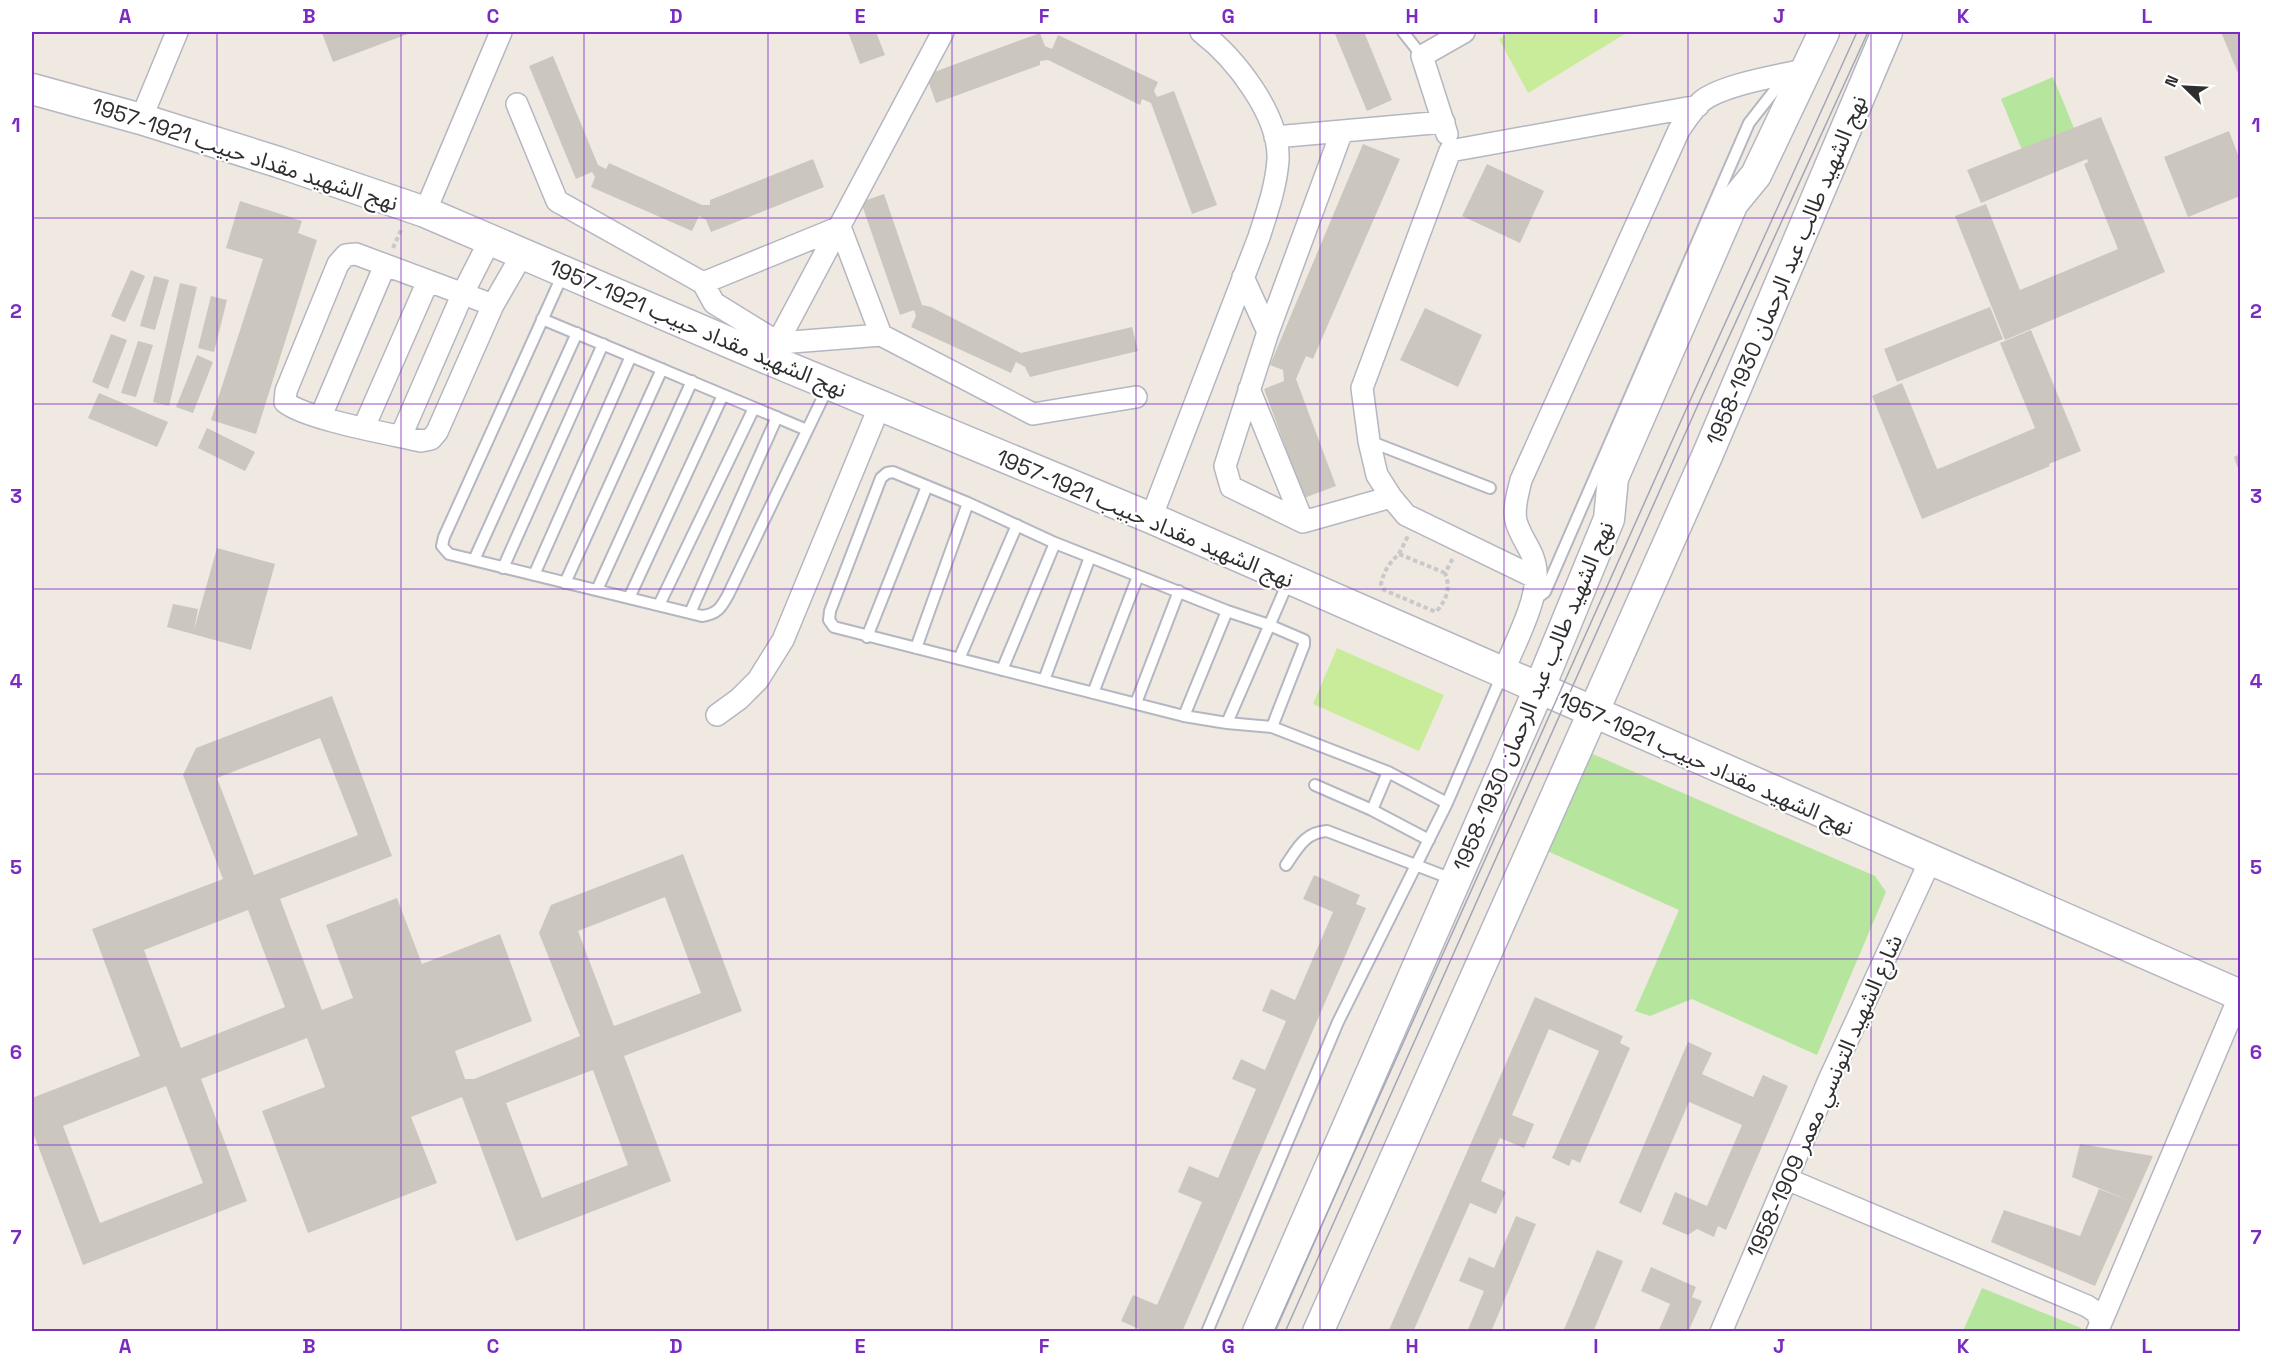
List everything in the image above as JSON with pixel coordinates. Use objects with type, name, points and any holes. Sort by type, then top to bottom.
[{"type":"main road","name":"نهج الشهيد طالب عبد الرحمان 1930-1958","points":[[1258,1332],[1539,689],[1609,519],[1613,478],[1733,203],[1756,175],[1797,72],[1824,32]]},
{"type":"main road","name":"نهج الشهيد طالب عبد الرحمان 1930-1958","points":[[1318,1332],[1594,714],[1887,32]]},
{"type":"main road","name":"نهج الشهيد مقداد حبيب 1921-1957","points":[[32,89],[141,119],[278,162],[417,210],[564,271],[773,351],[829,384],[1151,518],[2240,995]]},
{"type":"street","points":[[141,119],[177,32]]},
{"type":"street","points":[[417,210],[501,32]]},
{"type":"street","points":[[1151,518],[1274,190],[1278,159],[1275,136],[1269,117],[1220,46],[1201,32]]},
{"type":"street","points":[[1464,32],[1422,56],[1444,122],[1450,151],[1362,388],[1369,441],[1377,475],[1391,497],[1406,514],[1536,578]]},
{"type":"street","points":[[773,351],[944,33]]},
{"type":"street","points":[[1503,673],[1531,602],[1536,578],[1533,555],[1516,521],[1516,501],[1521,480],[1679,130],[1688,115],[1722,90],[1797,72]]},
{"type":"street","points":[[517,104],[557,201],[703,283],[714,303],[773,351],[881,335],[1033,414],[1136,397]]},
{"type":"street","points":[[1450,151],[1698,106]]},
{"type":"street","points":[[1275,136],[1444,122]]},
{"type":"street","points":[[1342,131],[1268,332],[1225,466],[1231,487],[1303,522],[1391,497]]},
{"type":"street","points":[[703,283],[840,227]]},
{"type":"street","points":[[840,227],[881,335]]},
{"type":"street","points":[[401,436],[463,294],[490,240]]},
{"type":"street","points":[[493,305],[356,254],[346,255],[334,274],[286,391],[285,402],[294,409],[321,417],[421,441],[431,439],[437,432],[493,305],[523,253]]},
{"type":"street","points":[[321,417],[385,265]]},
{"type":"street","points":[[1243,277],[1268,332]]},
{"type":"street","points":[[364,427],[428,281]]},
{"type":"street","points":[[1249,389],[1303,522]]},
{"type":"street","points":[[717,715],[739,699],[758,680],[783,640],[880,405]]},
{"type":"street","name":"شارع الشهيد التونسي معمر 1909-1958","points":[[1721,1332],[1830,1080],[1930,861]]},
{"type":"street","points":[[2099,1327],[2240,995]]},
{"type":"street","points":[[1787,1179],[2087,1306],[2096,1312],[2099,1327]]},
{"type":"lane","points":[[1403,32],[1422,56]]},
{"type":"lane","points":[[1531,602],[1545,592],[1749,123],[1797,72]]},
{"type":"lane","points":[[564,271],[444,537],[442,546],[449,554],[702,616],[714,615],[722,608],[829,384]]},
{"type":"lane","points":[[542,319],[807,430]]},
{"type":"lane","points":[[474,560],[577,333]]},
{"type":"lane","points":[[503,568],[603,344]]},
{"type":"lane","points":[[534,575],[631,356]]},
{"type":"lane","points":[[565,583],[662,369]]},
{"type":"lane","points":[[597,591],[692,381]]},
{"type":"lane","points":[[629,598],[723,395]]},
{"type":"lane","points":[[659,605],[754,408]]},
{"type":"lane","points":[[690,613],[777,417]]},
{"type":"lane","points":[[1369,441],[1490,488]]},
{"type":"lane","points":[[1272,728],[1304,640],[1055,543],[893,472],[887,472],[881,478],[830,611],[829,620],[834,627],[1184,716],[1272,728],[1388,772],[1447,803]]},
{"type":"lane","points":[[867,637],[927,486]]},
{"type":"lane","points":[[916,648],[968,503]]},
{"type":"lane","points":[[959,659],[1017,525]]},
{"type":"lane","points":[[1002,669],[1055,543]]},
{"type":"lane","points":[[1044,680],[1090,557]]},
{"type":"lane","points":[[1093,693],[1138,576]]},
{"type":"lane","points":[[1227,723],[1289,579]]},
{"type":"lane","points":[[1136,704],[1179,591]]},
{"type":"lane","points":[[1184,716],[1227,611]]},
{"type":"lane","points":[[1208,1332],[1338,1022],[1447,803],[1503,673]]},
{"type":"lane","points":[[1372,810],[1388,772]]},
{"type":"lane","points":[[1315,785],[1372,810],[1429,840]]},
{"type":"lane","points":[[1286,865],[1306,838],[1317,831],[1327,831],[1456,880]]},
{"type":"path","points":[[385,265],[417,210]]},
{"type":"path","points":[[1400,554],[1445,573],[1448,593],[1444,603],[1436,612],[1384,590],[1381,584],[1383,573],[1400,554]]},
{"type":"green space","points":[[1510,32],[1628,32],[1528,93],[1499,39]]},
{"type":"green space","points":[[2053,77],[2074,128],[2022,150],[2001,99]]},
{"type":"green space","points":[[1337,648],[1444,695],[1419,751],[1313,704]]},
{"type":"green space","points":[[1588,752],[1875,876],[1886,892],[1817,1055],[1692,999],[1650,1016],[1635,1011],[1679,910],[1545,850]]},
{"type":"green space","points":[[1982,1288],[2081,1328],[2080,1332],[1963,1331]]},
{"type":"building","points":[[413,32],[333,62],[322,33]]},
{"type":"building","points":[[848,32],[876,32],[885,55],[860,64]]},
{"type":"building","points":[[1328,32],[1364,32],[1392,100],[1367,111],[1335,34]]},
{"type":"building","points":[[2221,32],[2240,32],[2240,78]]},
{"type":"building","points":[[1040,33],[1045,46],[1052,49],[1058,35],[1158,82],[1154,91],[1157,97],[1174,91],[1217,205],[1192,214],[1151,103],[1142,99],[1140,105],[1048,60],[1040,61],[1040,65],[936,103],[926,75]]},
{"type":"building","points":[[553,56],[598,165],[606,169],[609,163],[702,205],[710,205],[710,200],[813,159],[824,187],[711,232],[706,220],[699,216],[692,231],[591,187],[595,177],[592,172],[576,179],[529,66]]},
{"type":"building","points":[[2101,117],[2165,272],[2005,340],[1955,216],[1986,204],[2020,290],[2118,249],[2084,164],[2088,162],[2087,159],[1981,203],[1967,170]]},
{"type":"building","points":[[2229,131],[2240,160],[2240,196],[2188,217],[2164,157]]},
{"type":"building","points":[[1363,144],[1400,159],[1313,359],[1306,356],[1296,379],[1336,486],[1304,498],[1264,389],[1284,381],[1283,370],[1270,365]]},
{"type":"building","points":[[1487,164],[1544,191],[1520,243],[1462,216]]},
{"type":"building","points":[[884,194],[922,305],[931,307],[1021,353],[1132,327],[1138,351],[1030,377],[1025,367],[1016,362],[1011,373],[911,327],[916,316],[914,310],[900,315],[861,202]]},
{"type":"building","points":[[240,201],[302,221],[298,233],[317,240],[256,434],[211,420],[263,259],[226,248]]},
{"type":"building","points":[[131,270],[145,276],[125,322],[111,316]]},
{"type":"building","points":[[154,276],[169,280],[155,330],[140,326]]},
{"type":"building","points":[[180,283],[197,287],[169,406],[153,402]]},
{"type":"building","points":[[211,296],[227,300],[214,352],[198,348]]},
{"type":"building","points":[[1990,307],[2003,339],[1897,382],[1884,349]]},
{"type":"building","points":[[1425,308],[1482,335],[1458,387],[1400,360]]},
{"type":"building","points":[[2031,330],[2081,451],[1922,519],[1872,396],[1902,383],[1937,469],[1943,467],[2035,428],[2000,343]]},
{"type":"building","points":[[111,334],[127,340],[108,389],[92,382]]},
{"type":"building","points":[[138,341],[153,345],[136,397],[121,393]]},
{"type":"building","points":[[197,355],[213,362],[193,413],[176,407]]},
{"type":"building","points":[[99,393],[168,422],[157,447],[88,418]]},
{"type":"building","points":[[207,428],[255,452],[245,471],[198,448]]},
{"type":"building","points":[[2240,454],[2240,474],[2234,457]]},
{"type":"building","points":[[217,548],[275,564],[251,650],[167,627],[173,604],[198,609],[194,630]]},
{"type":"building","points":[[332,696],[392,856],[280,899],[322,1010],[353,998],[326,925],[397,898],[422,964],[500,934],[532,1021],[455,1051],[465,1079],[474,1079],[580,1036],[539,933],[551,905],[683,854],[742,1011],[624,1056],[671,1181],[516,1241],[462,1097],[411,1117],[437,1183],[308,1233],[262,1111],[325,1087],[307,1038],[201,1079],[247,1201],[83,1265],[32,1130],[32,1098],[140,1056],[92,929],[223,879],[183,775],[196,748]],"holes":[[[320,738],[358,835],[254,875],[217,778]],[[665,897],[701,993],[614,1026],[578,931]],[[248,910],[285,1007],[181,1048],[144,950]],[[593,1070],[628,1165],[542,1198],[506,1103]],[[166,1086],[203,1183],[100,1223],[63,1126]]]},
{"type":"building","points":[[1314,875],[1360,895],[1356,904],[1366,908],[1182,1332],[1146,1332],[1121,1321],[1133,1295],[1157,1305],[1202,1202],[1178,1192],[1189,1166],[1218,1178],[1256,1089],[1232,1079],[1241,1059],[1265,1070],[1286,1021],[1262,1011],[1271,989],[1295,1000],[1333,912],[1303,899]]},
{"type":"building","points":[[1535,997],[1623,1036],[1620,1043],[1630,1048],[1580,1163],[1572,1159],[1569,1166],[1552,1158],[1599,1051],[1549,1029],[1512,1115],[1534,1124],[1524,1148],[1500,1138],[1481,1181],[1506,1192],[1496,1214],[1470,1203],[1413,1332],[1388,1332]]},
{"type":"building","points":[[1688,1042],[1712,1053],[1702,1074],[1753,1097],[1763,1075],[1788,1086],[1726,1230],[1718,1226],[1714,1237],[1697,1229],[1688,1235],[1662,1224],[1675,1192],[1707,1206],[1742,1125],[1689,1102],[1641,1213],[1619,1203]]},
{"type":"building","points":[[2080,1144],[2153,1156],[2095,1286],[1991,1242],[2004,1210],[2080,1236],[2099,1189],[2130,1201],[2072,1177]]},
{"type":"building","points":[[1516,1216],[1536,1224],[1491,1332],[1467,1332],[1484,1291],[1459,1281],[1469,1257],[1494,1268]]},
{"type":"building","points":[[1597,1250],[1623,1261],[1593,1332],[1563,1332]]},
{"type":"building","points":[[1651,1267],[1696,1287],[1692,1297],[1702,1301],[1688,1332],[1658,1332],[1670,1304],[1641,1291]]},
{"type":"tram line","points":[[1274,1332],[1857,32]]},
{"type":"tram line","points":[[1285,1332],[1697,407],[1868,32]]}]
